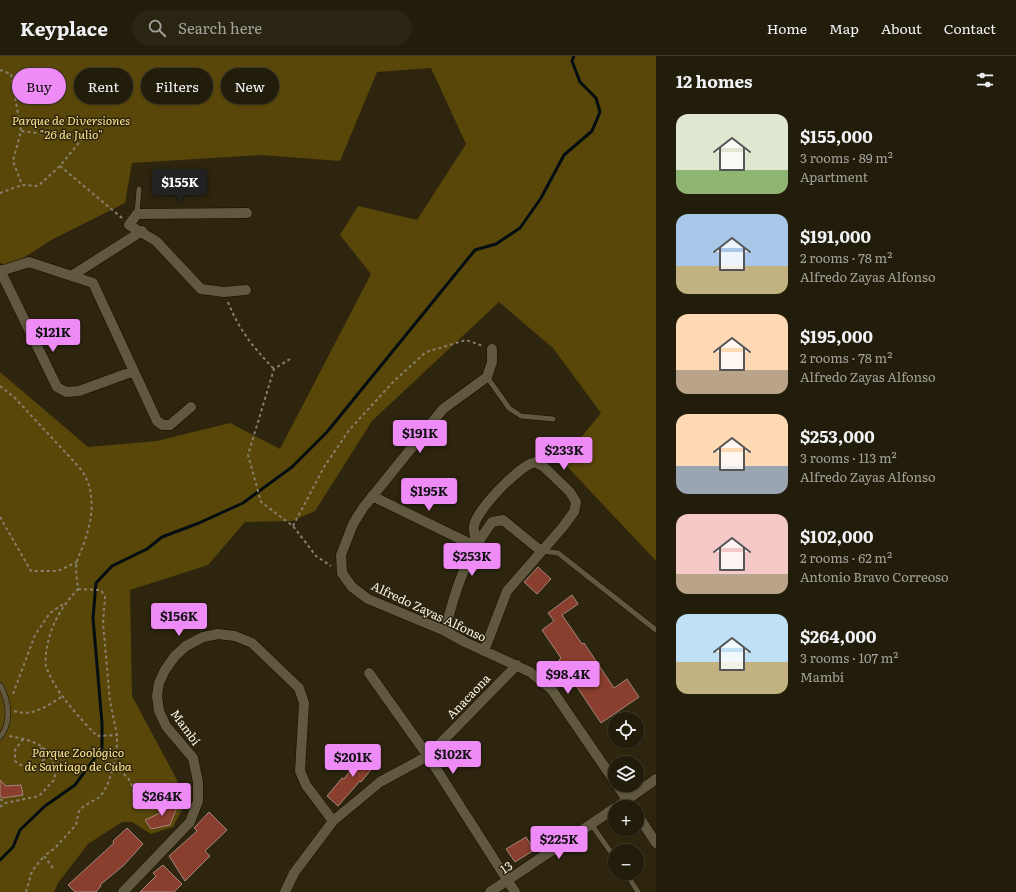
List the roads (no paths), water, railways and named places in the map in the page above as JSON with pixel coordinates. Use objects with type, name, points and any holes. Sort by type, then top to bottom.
[{"type":"street","points":[[246,290],[224,292],[201,289],[156,241],[142,231],[129,225],[137,214],[248,213]]},
{"type":"street","points":[[73,275],[142,231]]},
{"type":"street","points":[[134,371],[79,391],[66,392],[57,387],[0,271],[29,262],[50,270],[73,275],[93,283],[134,371],[157,421],[163,425],[170,425],[191,407]]},
{"type":"street","points":[[477,547],[372,496],[443,409],[487,377],[492,362],[492,349]]},
{"type":"street","points":[[477,547],[474,527],[480,514],[510,479],[524,467],[535,462],[544,466],[565,487],[576,502],[574,512],[506,591],[484,651]]},
{"type":"street","name":"Alfredo Zayas Alfonso","points":[[372,496],[363,508],[347,538],[341,555],[342,573],[352,587],[368,599],[445,631],[530,672],[552,690],[608,772]]},
{"type":"street","points":[[445,631],[455,589],[466,562],[492,522],[503,520],[541,551]]},
{"type":"street","name":"Mambí","points":[[123,892],[190,822],[198,801],[198,782],[193,758],[166,726],[159,712],[157,696],[159,683],[165,670],[175,656],[186,646],[203,638],[218,634],[235,636],[252,643],[299,688],[304,703],[300,771],[306,785],[332,822]]},
{"type":"street","name":"Anacaona","points":[[285,892],[294,873],[332,822],[380,782],[428,756],[516,665]]},
{"type":"street","points":[[369,673],[428,756],[515,892]]},
{"type":"street","name":"13","points":[[633,800],[656,780]]},
{"type":"street","name":"13","points":[[490,892],[608,813]]},
{"type":"street","points":[[644,825],[656,843]]},
{"type":"lane","points":[[137,214],[139,189]]},
{"type":"lane","points":[[487,377],[509,408],[521,416],[554,418]]},
{"type":"lane","points":[[541,551],[558,553],[656,630]]},
{"type":"lane","points":[[0,685],[5,694],[8,718],[1,736]]},
{"type":"lane","points":[[591,824],[608,848]]},
{"type":"lane","points":[[630,880],[638,892]]},
{"type":"waterway","points":[[0,860],[13,847],[20,830],[45,806],[75,785],[102,748],[102,723],[93,618],[96,583],[112,566],[147,549],[162,537],[199,523],[243,503],[292,467],[327,432],[475,250],[496,244],[520,228],[541,198],[564,155],[592,131],[600,112],[596,98],[580,82],[572,61],[574,56]]},
{"type":"park label","name":"Parque de Diversiones \"26 de Julio\"","points":[[71,127]]},
{"type":"park label","name":"Parque Zoológico de Santiago de Cuba","points":[[78,759]]}]
